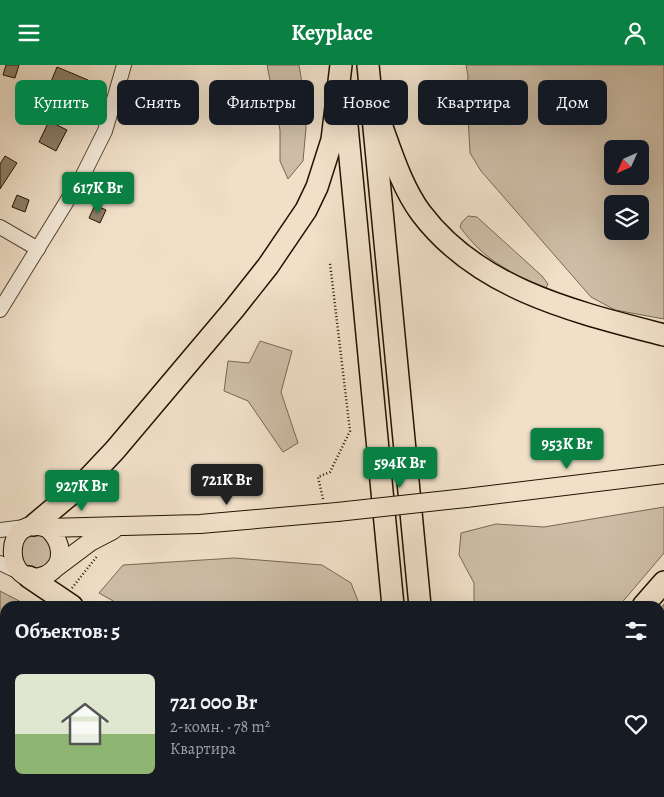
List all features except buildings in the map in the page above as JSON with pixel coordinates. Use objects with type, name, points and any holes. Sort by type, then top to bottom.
[{"type":"highway","points":[[35,527],[83,484],[115,450],[234,309],[268,266],[306,210],[317,187],[332,140],[341,65]]},
{"type":"highway","points":[[341,65],[393,601]]},
{"type":"highway","points":[[368,65],[369,80]]},
{"type":"highway","points":[[374,125],[420,601]]},
{"type":"highway","points":[[381,125],[391,153],[410,195],[421,212],[458,250],[506,283],[535,296],[583,314],[664,335]]},
{"type":"highway","points":[[24,574],[64,601]]},
{"type":"highway","points":[[647,601],[664,582]]},
{"type":"main road","points":[[118,528],[90,542],[53,570],[41,576],[24,574],[12,563],[9,554],[10,545],[14,537],[35,527],[118,528],[200,525],[331,509],[466,498],[664,474]]},
{"type":"main road","points":[[35,527],[55,534],[60,544],[61,554],[58,564],[53,570]]},
{"type":"street","points":[[0,310],[83,175],[104,131],[124,65]]},
{"type":"street","points":[[0,227],[38,249]]},
{"type":"street","points":[[0,530],[35,527]]},
{"type":"street","points":[[0,563],[24,574]]},
{"type":"path","points":[[330,263],[350,431],[330,473],[318,477],[331,509]]},
{"type":"path","points":[[69,601],[75,584],[104,549]]},
{"type":"shaded area","points":[[267,65],[299,65],[302,80],[270,80]]},
{"type":"shaded area","points":[[466,65],[664,65],[664,319],[615,310],[591,297],[481,171],[470,153],[469,125],[528,125],[528,80],[468,80]]},
{"type":"shaded area","points":[[279,125],[306,125],[303,161],[288,179],[280,161]]},
{"type":"shaded area","points":[[468,216],[477,217],[542,276],[548,284],[546,288],[542,288],[507,269],[478,248],[460,227]]},
{"type":"shaded area","points":[[260,341],[292,351],[281,392],[298,443],[283,452],[248,401],[224,391],[228,361],[249,363]]},
{"type":"shaded area","points":[[664,507],[664,553],[623,601],[474,601],[474,583],[459,555],[461,533],[496,524],[544,527]]},
{"type":"shaded area","points":[[35,534],[42,535],[47,539],[51,544],[51,558],[47,563],[42,567],[35,568],[28,567],[23,563],[19,558],[18,551],[19,544],[23,539],[28,535]]},
{"type":"shaded area","points":[[234,558],[322,565],[351,583],[358,601],[113,601],[99,593],[123,565]]},
{"type":"shaded area","points":[[0,591],[19,601],[0,601]]}]
